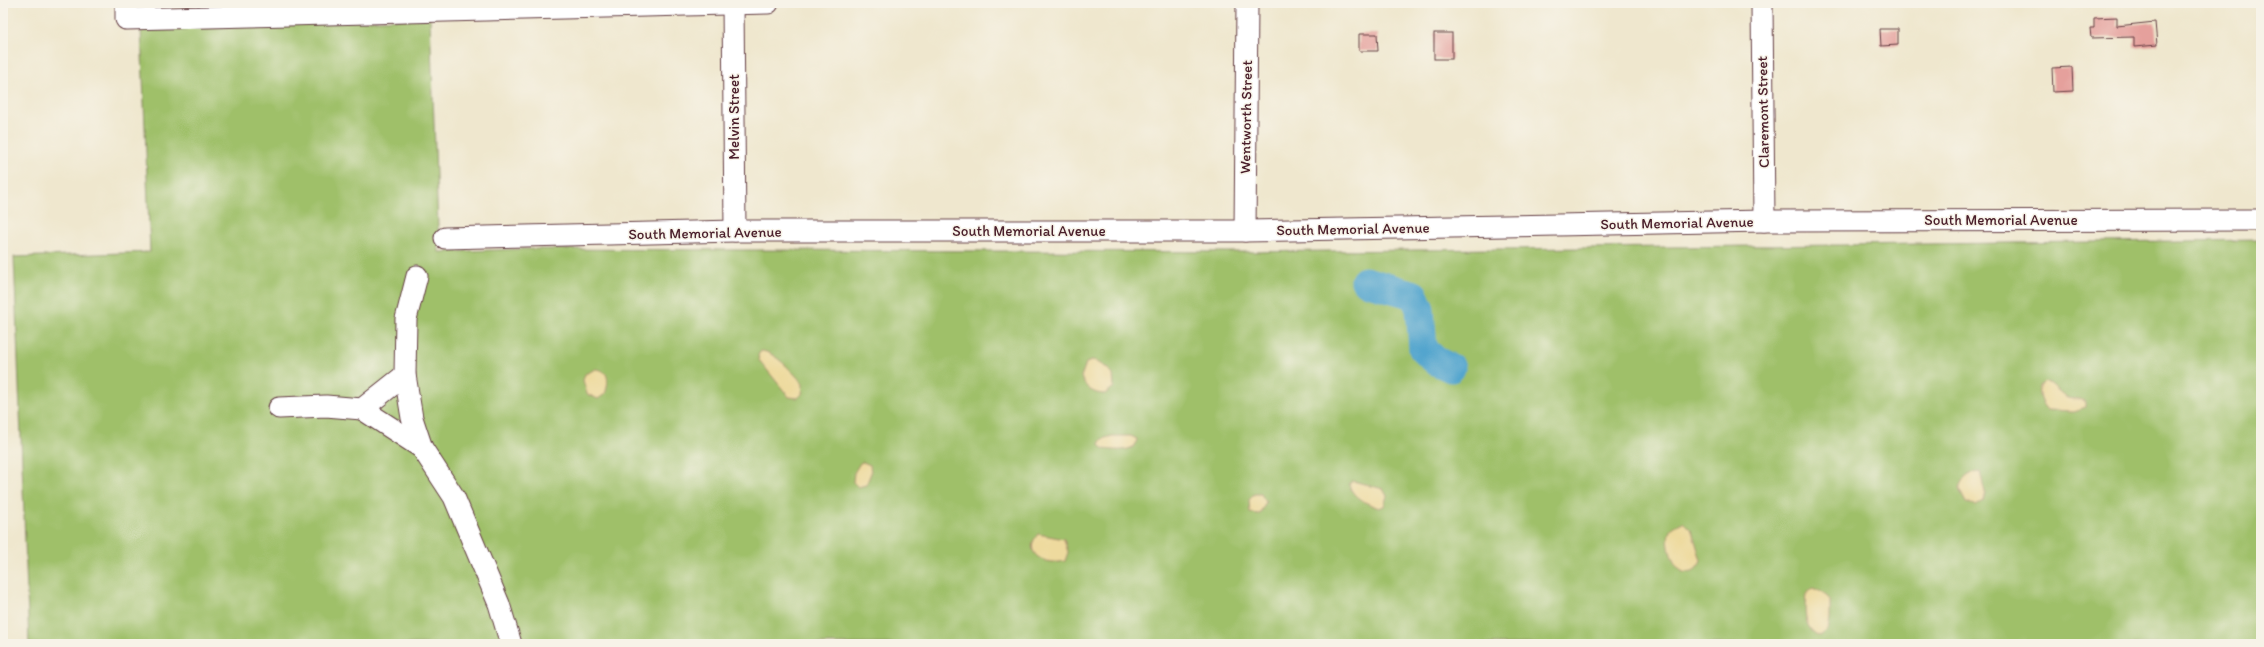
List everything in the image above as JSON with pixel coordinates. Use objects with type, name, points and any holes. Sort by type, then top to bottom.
[{"type":"street","name":"Melvin Street","points":[[733,3],[735,231]]},
{"type":"street","points":[[126,11],[768,3]]},
{"type":"street","name":"Wentworth Street","points":[[1244,231],[1247,3]]},
{"type":"street","name":"Claremont Street","points":[[1762,3],[1764,221]]},
{"type":"street","name":"South Memorial Avenue","points":[[446,238],[735,231],[1244,231],[1764,221],[2261,220]]},
{"type":"street","points":[[417,276],[406,319],[405,375],[412,418],[422,448],[454,497],[499,604],[511,644]]},
{"type":"street","points":[[362,409],[405,375]]},
{"type":"street","points":[[279,408],[326,406],[362,409],[422,448]]},
{"type":"green space","points":[[430,18],[439,252],[520,249],[1242,252],[2261,240],[2261,644],[29,644],[14,257],[150,252],[141,29]]},
{"type":"sand","points":[[761,351],[766,352],[778,359],[790,369],[803,384],[802,394],[798,398],[789,397],[759,360],[758,355]]},
{"type":"sand","points":[[1094,360],[1107,368],[1113,375],[1114,387],[1105,394],[1090,390],[1081,377],[1086,363]]},
{"type":"sand","points":[[596,369],[601,370],[606,374],[608,382],[605,394],[598,399],[587,394],[583,380],[585,374]]},
{"type":"sand","points":[[2045,382],[2065,397],[2084,400],[2086,402],[2086,407],[2074,411],[2047,410],[2041,402],[2039,396],[2039,386]]},
{"type":"sand","points":[[1112,436],[1131,436],[1137,439],[1135,446],[1131,448],[1119,450],[1103,449],[1099,444],[1102,439]]},
{"type":"sand","points":[[863,462],[870,465],[871,473],[866,485],[858,487],[853,482],[854,473],[860,463]]},
{"type":"sand","points":[[1980,472],[1985,492],[1983,501],[1976,505],[1966,503],[1959,489],[1966,477]]},
{"type":"sand","points":[[1353,481],[1383,489],[1387,496],[1384,506],[1379,508],[1356,496],[1349,484]]},
{"type":"sand","points":[[1254,494],[1261,494],[1266,502],[1260,514],[1250,513],[1249,500]]},
{"type":"sand","points":[[1683,522],[1692,531],[1701,560],[1693,572],[1685,572],[1680,570],[1671,556],[1668,538],[1669,533],[1674,526]]},
{"type":"sand","points":[[1038,534],[1064,539],[1068,552],[1065,561],[1050,562],[1038,557],[1034,553],[1032,547]]},
{"type":"sand","points":[[1813,588],[1822,591],[1830,600],[1830,619],[1828,630],[1820,636],[1810,629],[1807,624],[1805,612],[1806,594]]},
{"type":"building","points":[[2117,17],[2117,26],[2155,22],[2157,45],[2134,47],[2134,37],[2091,38],[2090,28],[2094,28],[2094,18]]},
{"type":"building","points":[[1880,29],[1898,29],[1898,45],[1881,46]]},
{"type":"building","points":[[1434,33],[1452,33],[1452,59],[1434,59]]},
{"type":"building","points":[[1359,34],[1377,34],[1378,51],[1359,51]]},
{"type":"building","points":[[2072,67],[2073,91],[2053,92],[2052,68]]},
{"type":"waterway","points":[[1365,281],[1414,295],[1420,309],[1423,349],[1436,361],[1451,368]]}]
